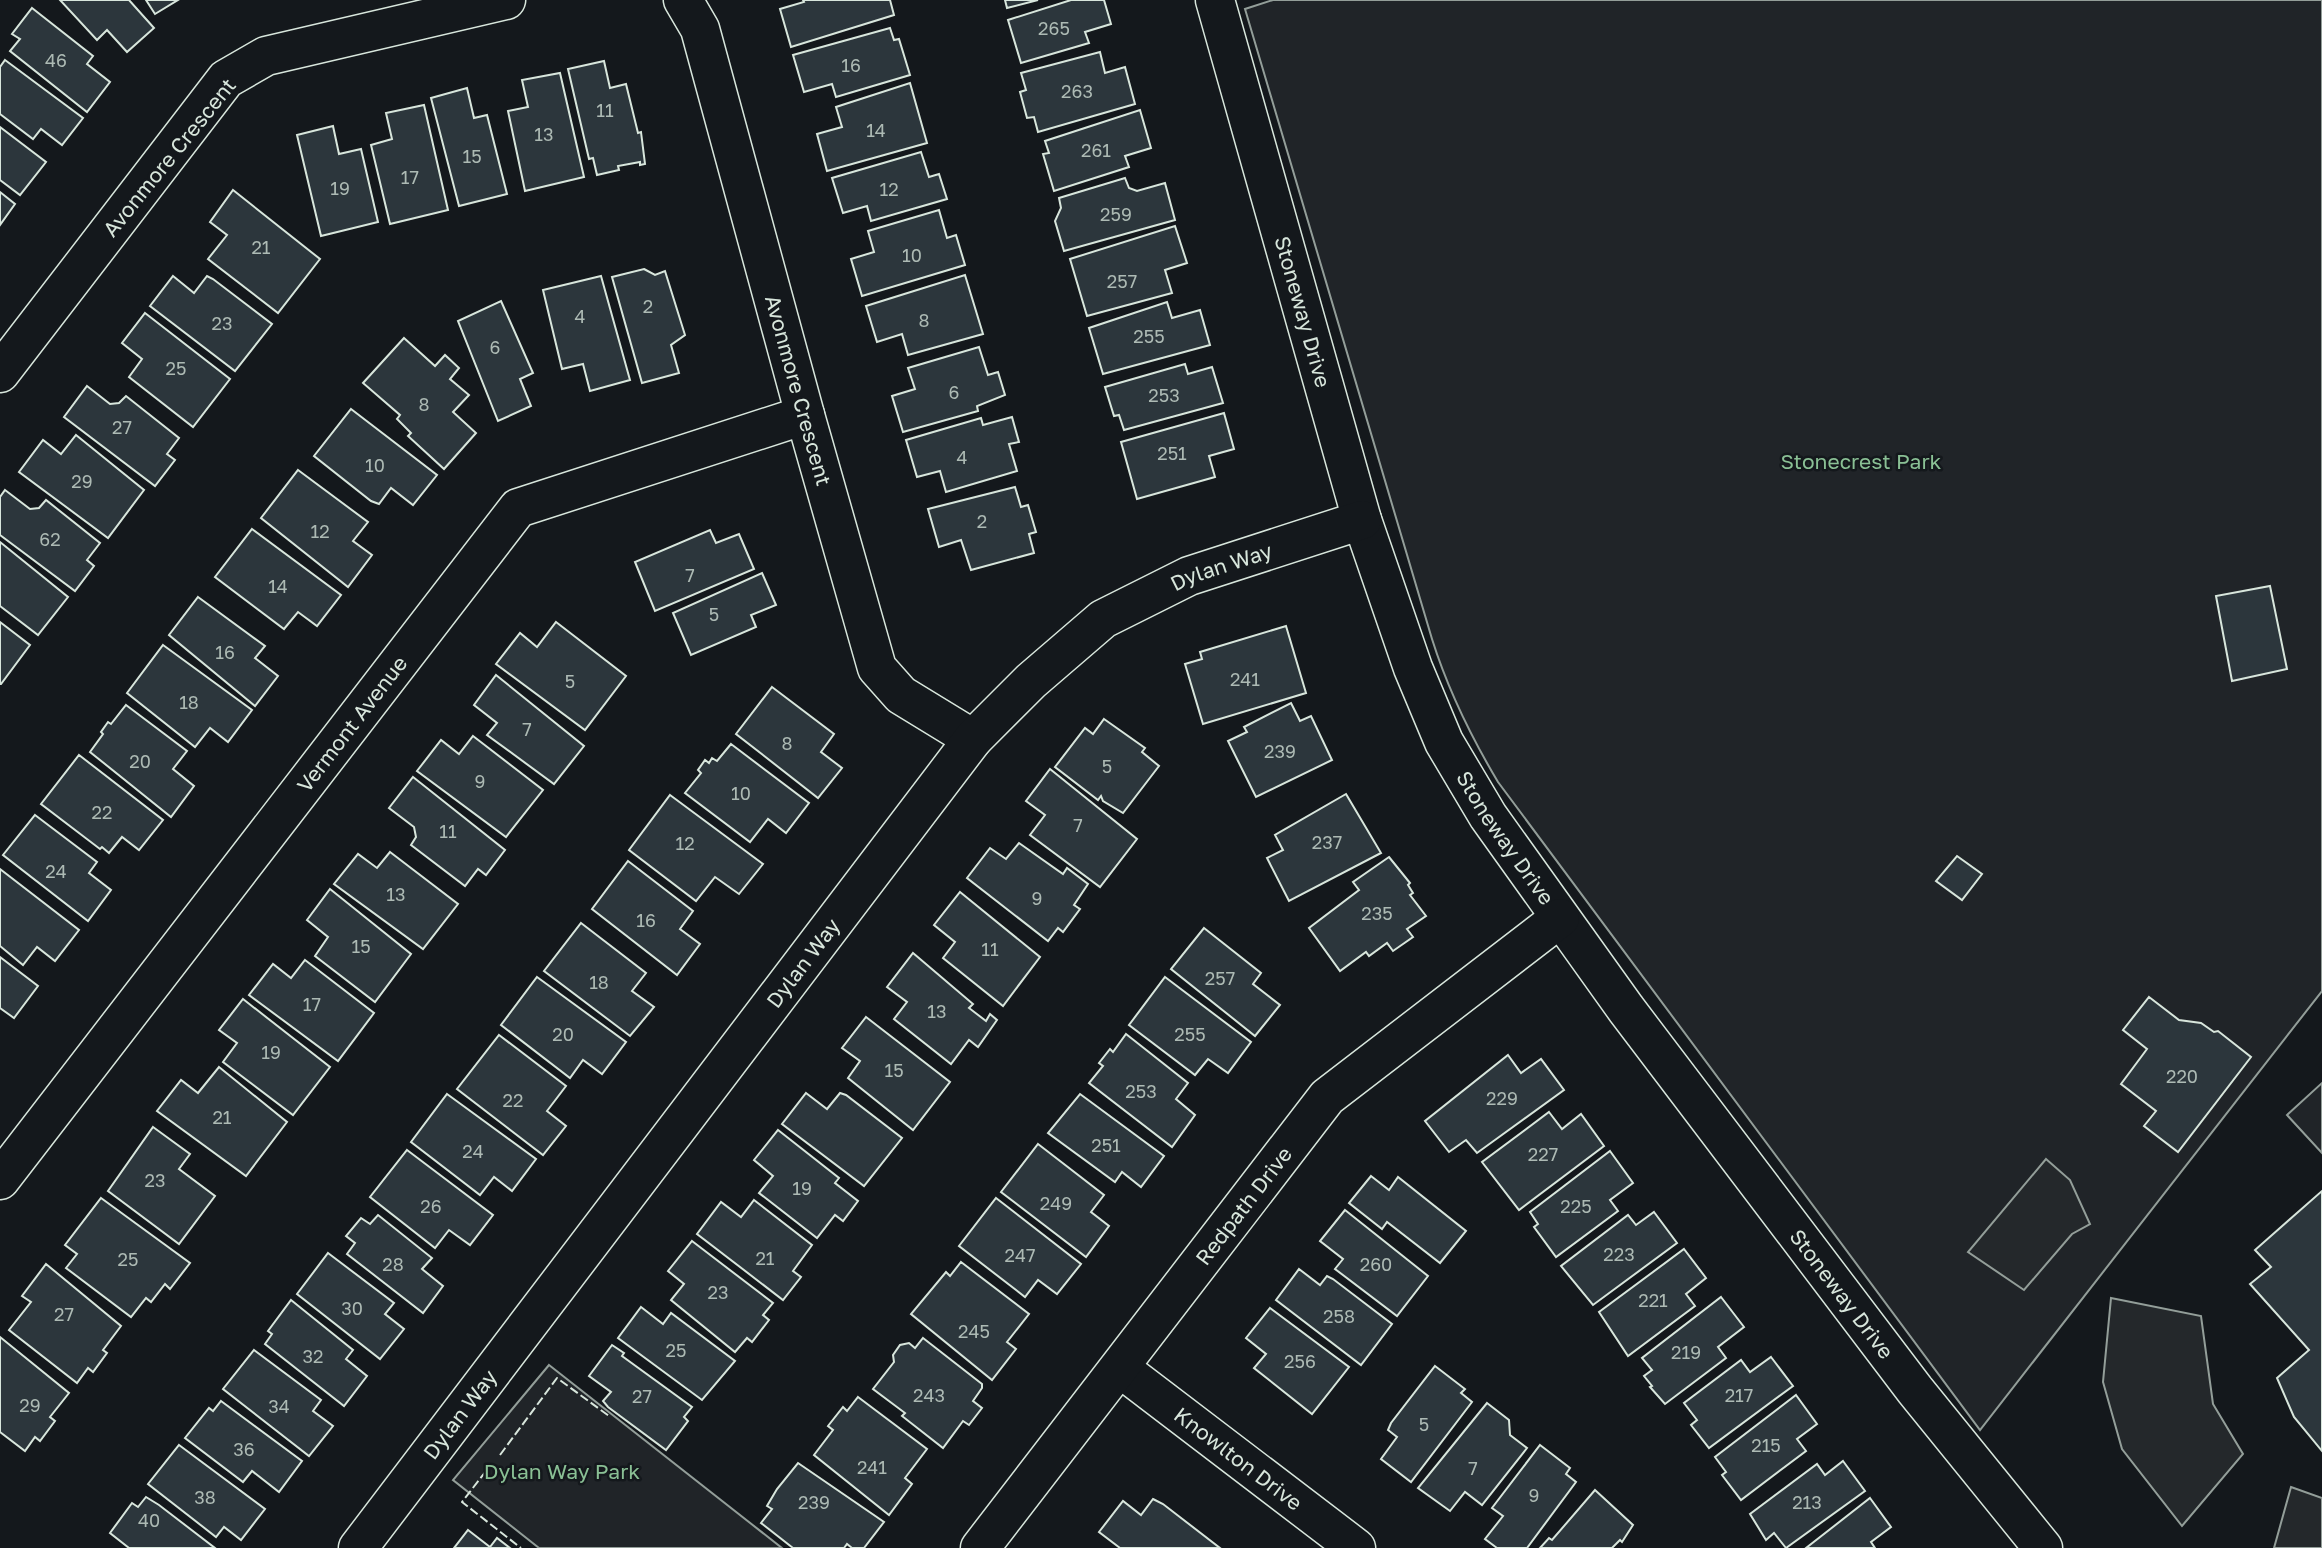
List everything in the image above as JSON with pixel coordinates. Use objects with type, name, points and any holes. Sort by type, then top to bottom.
[{"type":"street","name":"Avonmore Crescent","points":[[2,365],[226,79],[266,56],[506,0]]},
{"type":"street","name":"Avonmore Crescent","points":[[683,0],[700,29],[877,668],[901,695],[973,739]]},
{"type":"street","name":"Stoneway Drive","points":[[1215,0],[1362,520],[1413,668],[1444,742],[1488,816],[1560,918],[1915,1390],[2043,1548]]},
{"type":"street","name":"Vermont Avenue","points":[[0,1180],[518,508],[805,415]]},
{"type":"street","name":"Dylan Way","points":[[358,1548],[973,739],[1031,681],[1103,619],[1189,576],[1362,520]]},
{"type":"street","name":"Redpath Drive","points":[[980,1548],[1327,1097],[1560,918]]},
{"type":"street","name":"Knowlton Drive","points":[[1120,1368],[1356,1548]]},
{"type":"green space","name":"Stonecrest Park","points":[[1273,0],[2322,0],[2322,991],[1980,1430],[1498,782],[1469,730],[1432,639],[1245,9]]},
{"type":"green space","points":[[2322,1083],[2322,1153],[2287,1115]]},
{"type":"green space","name":"Dylan Way Park","points":[[549,1365],[782,1548],[539,1548],[453,1480]]},
{"type":"shaded area","points":[[2046,1159],[2070,1180],[2090,1224],[2072,1234],[2024,1290],[1968,1252]]},
{"type":"shaded area","points":[[2111,1298],[2201,1316],[2213,1404],[2243,1454],[2182,1526],[2122,1449],[2103,1382]]},
{"type":"shaded area","points":[[2291,1487],[2322,1498],[2322,1548],[2274,1548]]},
{"type":"building","points":[[60,0],[129,0],[154,28],[127,52],[107,30],[97,40]]},
{"type":"building","points":[[146,0],[178,0],[155,14]]},
{"type":"building","points":[[803,0],[890,0],[894,15],[791,47],[780,9],[804,2]]},
{"type":"building","points":[[1005,0],[1038,0],[1007,8]]},
{"type":"building","points":[[1071,0],[1104,0],[1111,24],[1085,32],[1089,43],[1021,63],[1008,20]]},
{"type":"building","points":[[32,8],[93,56],[87,64],[110,82],[87,112],[10,51],[20,39],[12,34]]},
{"type":"building","points":[[890,28],[894,40],[899,39],[910,75],[836,97],[832,84],[804,92],[793,55]]},
{"type":"building","points":[[1100,52],[1105,73],[1125,67],[1135,104],[1038,132],[1034,117],[1027,118],[1020,92],[1026,90],[1021,73]]},
{"type":"building","points":[[5,60],[83,118],[62,145],[41,129],[33,139],[0,114],[0,67]]},
{"type":"building","points":[[604,61],[610,88],[626,84],[638,133],[641,132],[645,164],[640,165],[640,162],[618,166],[619,170],[597,175],[593,158],[589,159],[568,69]]},
{"type":"building","points":[[560,73],[584,177],[525,191],[508,111],[528,107],[522,80]]},
{"type":"building","points":[[910,83],[927,143],[827,171],[817,134],[842,127],[836,107]]},
{"type":"building","points":[[467,88],[474,118],[487,115],[507,194],[459,206],[431,98]]},
{"type":"building","points":[[424,105],[448,210],[390,224],[371,145],[392,139],[386,113]]},
{"type":"building","points":[[1140,110],[1151,148],[1125,156],[1129,167],[1054,191],[1043,154],[1049,153],[1045,141]]},
{"type":"building","points":[[333,126],[339,154],[361,149],[378,222],[321,236],[297,135]]},
{"type":"building","points":[[0,127],[46,162],[20,195],[0,180]]},
{"type":"building","points":[[921,152],[929,177],[939,174],[947,199],[871,221],[867,206],[843,213],[832,178]]},
{"type":"building","points":[[1125,178],[1129,188],[1137,191],[1165,183],[1175,220],[1064,251],[1055,221],[1061,208],[1059,198]]},
{"type":"building","points":[[233,190],[320,259],[278,313],[208,259],[227,235],[210,222]]},
{"type":"building","points":[[0,192],[15,204],[0,225]]},
{"type":"building","points":[[939,210],[947,238],[956,235],[965,265],[862,296],[851,259],[874,252],[868,231]]},
{"type":"building","points":[[1175,226],[1187,263],[1165,270],[1172,293],[1087,316],[1070,259]]},
{"type":"building","points":[[644,269],[655,275],[665,271],[685,335],[671,345],[679,373],[642,383],[612,277]]},
{"type":"building","points":[[965,275],[983,334],[908,355],[902,334],[877,342],[866,306]]},
{"type":"building","points":[[173,276],[194,293],[207,276],[272,324],[235,371],[150,306]]},
{"type":"building","points":[[601,276],[630,380],[590,391],[583,364],[562,369],[543,290]]},
{"type":"building","points":[[501,301],[533,373],[520,379],[531,406],[498,421],[458,321]]},
{"type":"building","points":[[1167,302],[1172,318],[1200,310],[1210,345],[1103,374],[1089,328]]},
{"type":"building","points":[[145,313],[230,379],[193,427],[129,377],[142,359],[122,343]]},
{"type":"building","points":[[404,338],[435,366],[445,355],[459,368],[450,379],[469,395],[453,412],[476,433],[444,469],[408,436],[411,433],[397,419],[400,415],[363,383]]},
{"type":"building","points":[[979,347],[988,375],[998,372],[1005,395],[977,406],[978,411],[903,432],[892,396],[915,389],[908,368]]},
{"type":"building","points":[[1185,364],[1188,374],[1212,367],[1223,403],[1124,430],[1119,415],[1114,416],[1105,387]]},
{"type":"building","points":[[87,386],[110,404],[119,403],[126,396],[179,438],[167,454],[175,460],[155,486],[64,417]]},
{"type":"building","points":[[351,409],[437,475],[413,505],[391,488],[379,504],[371,501],[314,456]]},
{"type":"building","points":[[1224,413],[1234,449],[1209,456],[1215,477],[1137,499],[1121,442]]},
{"type":"building","points":[[1012,417],[1019,442],[1009,444],[1017,471],[946,492],[940,471],[917,477],[906,440],[981,418],[983,425]]},
{"type":"building","points":[[76,435],[144,490],[108,538],[19,472],[43,440],[61,454]]},
{"type":"building","points":[[298,470],[368,522],[353,541],[372,555],[348,587],[261,518]]},
{"type":"building","points":[[1015,487],[1021,507],[1028,505],[1036,532],[1029,534],[1034,553],[971,570],[961,540],[939,547],[928,509]]},
{"type":"building","points":[[5,490],[30,509],[39,508],[46,500],[100,543],[87,560],[94,566],[75,591],[0,535],[0,497]]},
{"type":"building","points":[[252,529],[341,595],[317,626],[298,612],[284,629],[215,577]]},
{"type":"building","points":[[710,530],[716,543],[739,534],[754,569],[655,611],[635,562]]},
{"type":"building","points":[[0,542],[68,597],[38,635],[0,606]]},
{"type":"building","points":[[762,573],[776,605],[751,615],[756,627],[691,655],[673,613]]},
{"type":"building","points":[[2270,586],[2287,669],[2232,681],[2216,596]]},
{"type":"building","points":[[198,597],[265,646],[255,658],[278,676],[255,706],[169,635]]},
{"type":"building","points":[[0,622],[30,645],[1,684],[0,684]]},
{"type":"building","points":[[556,622],[626,676],[585,730],[496,664],[520,633],[537,647]]},
{"type":"building","points":[[1286,626],[1306,693],[1203,724],[1185,664],[1202,659],[1200,652]]},
{"type":"building","points":[[163,645],[252,710],[228,742],[210,728],[195,747],[127,693]]},
{"type":"building","points":[[496,675],[584,746],[554,784],[487,735],[497,723],[474,705]]},
{"type":"building","points":[[772,687],[834,734],[821,752],[842,768],[818,798],[736,734]]},
{"type":"building","points":[[1291,703],[1300,721],[1311,716],[1332,760],[1256,797],[1228,741],[1247,732],[1244,727]]},
{"type":"building","points":[[126,705],[187,751],[173,769],[194,786],[171,817],[90,752],[108,722],[111,724]]},
{"type":"building","points":[[1104,719],[1145,748],[1142,752],[1159,766],[1123,813],[1103,801],[1101,796],[1098,800],[1055,767],[1085,728],[1093,734]]},
{"type":"building","points":[[473,736],[543,790],[506,837],[417,771],[441,740],[459,754]]},
{"type":"building","points":[[731,744],[809,803],[786,833],[768,819],[750,842],[685,793],[701,773],[698,770],[705,760],[709,763],[712,758],[717,761]]},
{"type":"building","points":[[79,755],[163,820],[139,850],[122,837],[109,853],[102,847],[100,849],[41,804]]},
{"type":"building","points":[[1050,769],[1137,839],[1100,887],[1030,835],[1045,815],[1026,801]]},
{"type":"building","points":[[413,777],[505,850],[486,875],[478,869],[465,886],[411,845],[416,837],[414,827],[389,808]]},
{"type":"building","points":[[1346,794],[1381,853],[1289,901],[1267,858],[1283,850],[1275,835]]},
{"type":"building","points":[[670,795],[763,864],[739,894],[715,877],[696,901],[629,850]]},
{"type":"building","points":[[35,815],[97,862],[89,873],[111,890],[88,921],[3,855]]},
{"type":"building","points":[[1019,843],[1063,874],[1067,868],[1088,884],[1074,905],[1080,909],[1063,932],[1058,928],[1048,941],[967,878],[990,848],[1006,859]]},
{"type":"building","points":[[390,852],[458,904],[423,949],[334,884],[358,854],[377,868]]},
{"type":"building","points":[[1957,856],[1982,874],[1962,900],[1936,881]]},
{"type":"building","points":[[1389,857],[1410,883],[1408,885],[1413,893],[1410,895],[1426,916],[1407,929],[1413,937],[1393,951],[1387,943],[1369,956],[1366,952],[1340,971],[1309,928],[1359,890],[1353,882]]},
{"type":"building","points":[[628,861],[693,911],[680,929],[700,944],[677,975],[592,909]]},
{"type":"building","points":[[0,869],[79,930],[55,961],[37,947],[23,965],[0,946]]},
{"type":"building","points":[[330,889],[411,954],[375,1002],[315,956],[328,937],[307,920]]},
{"type":"building","points":[[960,892],[1040,957],[1003,1006],[943,958],[955,942],[934,925]]},
{"type":"building","points":[[581,923],[646,973],[632,991],[654,1007],[630,1036],[544,971]]},
{"type":"building","points":[[1204,928],[1261,973],[1253,984],[1280,1005],[1255,1036],[1171,969]]},
{"type":"building","points":[[913,953],[973,1004],[969,1008],[986,1021],[990,1014],[997,1020],[978,1047],[969,1040],[951,1064],[894,1019],[907,1002],[887,987]]},
{"type":"building","points":[[0,957],[38,986],[14,1018],[0,1008]]},
{"type":"building","points":[[305,960],[374,1013],[338,1061],[249,995],[273,964],[291,978]]},
{"type":"building","points":[[537,977],[626,1042],[602,1074],[583,1060],[570,1078],[501,1025]]},
{"type":"building","points":[[1165,977],[1251,1042],[1228,1073],[1208,1059],[1195,1075],[1129,1025]]},
{"type":"building","points":[[2149,997],[2179,1020],[2201,1023],[2214,1032],[2218,1031],[2251,1057],[2178,1152],[2144,1126],[2156,1111],[2121,1084],[2147,1049],[2123,1030]]},
{"type":"building","points":[[243,999],[330,1067],[293,1115],[223,1062],[237,1043],[219,1030]]},
{"type":"building","points":[[866,1017],[950,1082],[913,1130],[848,1078],[860,1061],[842,1048]]},
{"type":"building","points":[[1126,1034],[1188,1083],[1176,1099],[1195,1115],[1172,1147],[1089,1083],[1103,1066],[1099,1063],[1110,1049],[1113,1052]]},
{"type":"building","points":[[499,1035],[566,1086],[547,1111],[566,1126],[543,1155],[457,1089]]},
{"type":"building","points":[[1508,1055],[1521,1073],[1541,1059],[1564,1090],[1477,1153],[1466,1140],[1449,1152],[1425,1121]]},
{"type":"building","points":[[219,1067],[287,1122],[246,1176],[157,1111],[181,1080],[198,1093]]},
{"type":"building","points":[[806,1093],[827,1109],[840,1093],[846,1095],[902,1138],[864,1186],[782,1124]]},
{"type":"building","points":[[447,1094],[536,1159],[512,1191],[494,1177],[480,1195],[411,1142]]},
{"type":"building","points":[[1080,1094],[1164,1156],[1141,1187],[1122,1172],[1115,1182],[1048,1133]]},
{"type":"building","points":[[1549,1112],[1562,1129],[1581,1114],[1604,1146],[1519,1210],[1482,1162]]},
{"type":"building","points":[[153,1127],[190,1154],[179,1169],[215,1196],[179,1244],[108,1191]]},
{"type":"building","points":[[778,1130],[839,1178],[835,1183],[858,1201],[843,1221],[835,1215],[817,1238],[759,1193],[773,1176],[754,1160]]},
{"type":"building","points":[[1038,1144],[1104,1195],[1091,1212],[1109,1226],[1086,1257],[1001,1192]]},
{"type":"building","points":[[407,1150],[493,1215],[470,1245],[449,1230],[435,1248],[370,1197]]},
{"type":"building","points":[[1610,1151],[1633,1183],[1610,1200],[1618,1211],[1556,1257],[1534,1227],[1538,1224],[1530,1212]]},
{"type":"building","points":[[1371,1176],[1389,1190],[1398,1177],[1466,1231],[1440,1263],[1387,1222],[1382,1229],[1349,1203]]},
{"type":"building","points":[[2322,1191],[2322,1451],[2294,1417],[2277,1378],[2309,1350],[2250,1284],[2271,1267],[2255,1250]]},
{"type":"building","points":[[101,1198],[190,1263],[170,1289],[165,1284],[151,1302],[146,1298],[131,1317],[66,1268],[77,1254],[65,1245]]},
{"type":"building","points":[[996,1198],[1081,1264],[1057,1294],[1038,1280],[1025,1297],[959,1246]]},
{"type":"building","points":[[754,1200],[812,1245],[793,1271],[801,1277],[783,1300],[697,1234],[721,1202],[741,1217]]},
{"type":"building","points":[[1345,1210],[1428,1276],[1397,1316],[1335,1269],[1343,1259],[1320,1241]]},
{"type":"building","points":[[1654,1212],[1677,1243],[1593,1305],[1561,1266],[1628,1215],[1636,1225]]},
{"type":"building","points":[[378,1215],[432,1258],[422,1269],[443,1286],[423,1313],[347,1254],[355,1243],[346,1236],[361,1218],[370,1224]]},
{"type":"building","points":[[692,1241],[773,1303],[763,1315],[769,1320],[752,1342],[747,1338],[735,1352],[671,1300],[684,1284],[668,1271]]},
{"type":"building","points":[[1684,1249],[1706,1278],[1686,1294],[1695,1306],[1628,1356],[1599,1312]]},
{"type":"building","points":[[328,1253],[394,1303],[385,1314],[404,1329],[380,1359],[297,1294]]},
{"type":"building","points":[[961,1262],[1029,1314],[1007,1342],[1016,1349],[992,1380],[911,1314],[946,1272],[950,1276]]},
{"type":"building","points":[[46,1264],[121,1326],[103,1350],[107,1353],[93,1372],[88,1368],[77,1383],[9,1330],[31,1302],[22,1296]]},
{"type":"building","points":[[1299,1269],[1320,1285],[1327,1276],[1333,1279],[1392,1324],[1361,1365],[1276,1300]]},
{"type":"building","points":[[1721,1297],[1744,1327],[1718,1347],[1726,1358],[1665,1404],[1644,1376],[1652,1370],[1642,1358]]},
{"type":"building","points":[[291,1300],[353,1350],[346,1359],[367,1376],[344,1406],[265,1344],[272,1334],[268,1331]]},
{"type":"building","points":[[641,1307],[663,1324],[671,1313],[735,1361],[702,1400],[618,1338]]},
{"type":"building","points":[[1270,1308],[1349,1367],[1312,1414],[1254,1368],[1266,1354],[1246,1338]]},
{"type":"building","points":[[0,1337],[69,1393],[50,1417],[55,1421],[40,1441],[35,1437],[25,1451],[0,1432]]},
{"type":"building","points":[[923,1338],[982,1384],[973,1401],[982,1408],[969,1425],[963,1421],[943,1448],[902,1416],[905,1413],[873,1389],[894,1362],[893,1355],[900,1345],[909,1343],[915,1348]]},
{"type":"building","points":[[612,1345],[624,1353],[622,1356],[692,1407],[684,1417],[688,1421],[666,1450],[608,1407],[603,1401],[611,1392],[589,1376]]},
{"type":"building","points":[[254,1350],[321,1400],[313,1411],[333,1426],[309,1456],[223,1389]]},
{"type":"building","points":[[1771,1357],[1793,1386],[1709,1448],[1691,1425],[1697,1420],[1684,1403],[1741,1360],[1750,1372]]},
{"type":"building","points":[[1435,1366],[1465,1389],[1461,1393],[1472,1402],[1411,1482],[1381,1459],[1397,1437],[1388,1430],[1391,1423]]},
{"type":"building","points":[[1796,1395],[1817,1424],[1797,1439],[1806,1451],[1741,1500],[1722,1475],[1726,1472],[1715,1457]]},
{"type":"building","points":[[858,1397],[927,1449],[905,1478],[912,1484],[889,1515],[814,1455],[833,1430],[828,1426],[843,1407],[847,1411]]},
{"type":"building","points":[[221,1401],[302,1461],[279,1492],[252,1471],[243,1482],[185,1438],[209,1408],[213,1411]]},
{"type":"building","points":[[1487,1403],[1509,1420],[1510,1435],[1527,1448],[1482,1505],[1465,1492],[1450,1511],[1418,1488]]},
{"type":"building","points":[[179,1445],[265,1509],[241,1540],[224,1527],[216,1537],[148,1484]]},
{"type":"building","points":[[1540,1445],[1570,1468],[1566,1474],[1576,1482],[1527,1548],[1497,1548],[1485,1539],[1503,1516],[1492,1508]]},
{"type":"building","points":[[1843,1461],[1865,1491],[1786,1548],[1774,1533],[1766,1540],[1750,1514],[1817,1464],[1825,1475]]},
{"type":"building","points":[[798,1463],[884,1522],[864,1548],[852,1548],[847,1544],[844,1548],[793,1548],[761,1523],[772,1509],[767,1506],[777,1489]]},
{"type":"building","points":[[1595,1490],[1633,1525],[1622,1542],[1620,1540],[1612,1548],[1540,1548],[1549,1538],[1552,1540]]},
{"type":"building","points":[[146,1497],[215,1548],[129,1548],[110,1533],[132,1503],[138,1507]]},
{"type":"building","points":[[1870,1498],[1891,1527],[1871,1542],[1875,1548],[1806,1548]]},
{"type":"building","points":[[1153,1499],[1220,1548],[1120,1548],[1099,1532],[1123,1501],[1141,1515]]},
{"type":"building","points":[[468,1530],[490,1547],[497,1538],[510,1548],[454,1548]]},
{"type":"fence","points":[[500,1455],[557,1378],[609,1416]]},
{"type":"fence","points":[[486,1471],[462,1502],[521,1548]]}]
